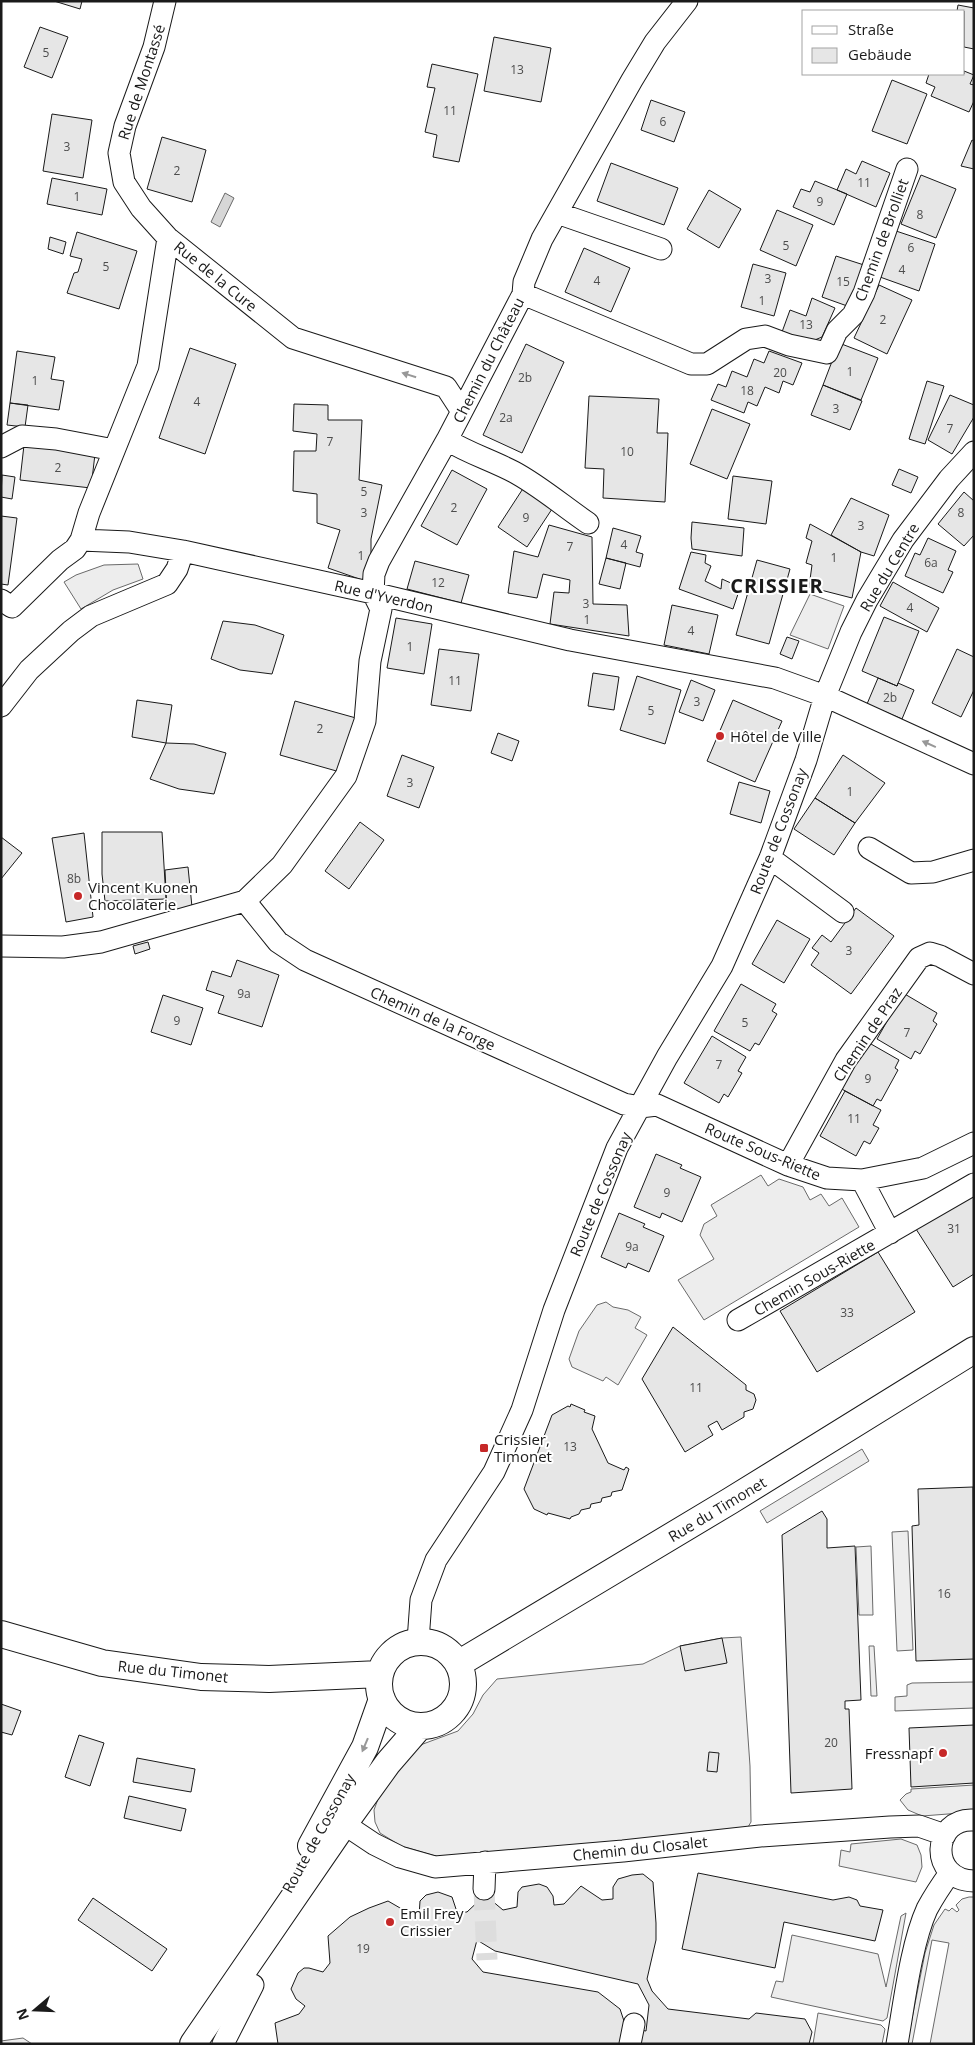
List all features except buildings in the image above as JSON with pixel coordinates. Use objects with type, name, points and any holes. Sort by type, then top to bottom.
[{"type":"main road","name":"Rue du Timonet","points":[[458,1664],[730,1501],[974,1350]]},
{"type":"main road","name":"Rue du Timonet","points":[[1,1634],[102,1663],[201,1677],[269,1679],[380,1674]]},
{"type":"main road","points":[[418,1641],[430,1642],[441,1646],[451,1654],[458,1664],[463,1678],[462,1693],[457,1706],[447,1717],[434,1724],[420,1726],[408,1724],[388,1710],[382,1700],[379,1687],[380,1674],[385,1661],[393,1651],[405,1644],[418,1641]]},
{"type":"main road","name":"Route de Cossonay","points":[[250,1974],[365,1747],[382,1700]]},
{"type":"main road","name":"Route de Cossonay","points":[[193,2044],[250,1974],[344,1824],[388,1763],[420,1726]]},
{"type":"street","name":"Rue de Montassé","points":[[165,1],[154,47],[125,126],[120,152],[124,182],[141,208],[168,238]]},
{"type":"street","name":"Chemin du Château","points":[[373,593],[374,574],[379,561],[447,440],[523,294],[524,282],[542,239],[655,42],[687,1]]},
{"type":"street","name":"Chemin de Brolliet","points":[[523,294],[691,364],[707,364],[746,339],[765,336],[789,345],[827,353],[837,331],[853,315],[864,293],[907,169]]},
{"type":"street","points":[[557,213],[661,249]]},
{"type":"street","name":"Rue de la Cure","points":[[81,540],[89,514],[148,366],[168,238],[293,338],[446,387]]},
{"type":"street","points":[[461,410],[446,387],[477,380]]},
{"type":"street","points":[[1,447],[22,436],[56,439],[114,450]]},
{"type":"street","points":[[447,440],[464,450],[512,471],[541,488],[588,523]]},
{"type":"street","name":"Rue du Centre","points":[[825,696],[851,632],[900,544],[949,479],[974,452]]},
{"type":"street","points":[[5,609],[75,549],[81,540]]},
{"type":"street","name":"Rue d'Yverdon","points":[[81,540],[130,542],[183,551],[373,593],[570,640],[775,678],[825,696]]},
{"type":"street","points":[[1,706],[30,670],[91,616],[167,584],[177,569],[183,551]]},
{"type":"street","points":[[1,946],[63,947],[101,942],[245,901],[282,865],[346,776],[365,722],[370,662],[381,609],[373,593]]},
{"type":"street","points":[[825,696],[974,764]]},
{"type":"street","name":"Route de Cossonay","points":[[418,1641],[421,1600],[436,1560],[498,1463],[522,1410],[554,1310],[617,1148],[667,1057],[722,966],[770,858],[806,760],[825,696]]},
{"type":"street","points":[[869,848],[911,873],[933,872],[974,860]]},
{"type":"street","points":[[770,858],[843,912]]},
{"type":"street","name":"Chemin de la Forge","points":[[245,901],[278,942],[305,960],[624,1104],[640,1107]]},
{"type":"street","name":"Chemin de Praz","points":[[788,1165],[846,1060],[919,958],[930,953],[940,956],[974,974]]},
{"type":"street","name":"Route Sous-Riette","points":[[640,1107],[657,1105],[788,1165],[827,1178],[862,1180],[923,1168],[974,1143]]},
{"type":"street","name":"Chemin Sous-Riette","points":[[862,1180],[890,1233]]},
{"type":"street","name":"Chemin Sous-Riette","points":[[738,1320],[974,1184]]},
{"type":"street","points":[[974,1820],[961,1822],[952,1827],[945,1834],[940,1850],[944,1866],[950,1873],[957,1878],[974,1881]]},
{"type":"street","name":"Chemin du Closalet","points":[[344,1824],[374,1844],[400,1857],[435,1867],[623,1851],[760,1836],[890,1827],[919,1826],[945,1834]]},
{"type":"street","points":[[484,1890],[485,1862]]},
{"type":"street","points":[[897,2044],[921,1929],[927,1910],[950,1873]]},
{"type":"street","points":[[223,2044],[250,1974]]},
{"type":"shaded area","points":[[225,193],[234,198],[220,227],[211,222]]},
{"type":"shaded area","points":[[138,564],[143,579],[113,590],[81,609],[64,582],[76,575],[104,565]]},
{"type":"shaded area","points":[[810,594],[844,606],[828,649],[790,635]]},
{"type":"shaded area","points":[[761,1175],[768,1186],[779,1179],[803,1187],[810,1200],[821,1194],[829,1206],[842,1198],[859,1227],[704,1320],[678,1280],[714,1259],[700,1235],[704,1224],[717,1216],[711,1205]]},
{"type":"shaded area","points":[[606,1302],[613,1307],[628,1310],[641,1317],[635,1328],[647,1335],[618,1385],[606,1377],[603,1381],[572,1367],[569,1359],[579,1331],[597,1305]]},
{"type":"shaded area","points":[[862,1449],[869,1461],[767,1523],[760,1511]]},
{"type":"shaded area","points":[[908,1531],[913,1650],[897,1651],[892,1532]]},
{"type":"shaded area","points":[[871,1546],[873,1615],[859,1615],[856,1547]]},
{"type":"shaded area","points":[[741,1637],[750,1766],[751,1822],[745,1832],[439,1857],[401,1846],[380,1833],[375,1822],[374,1810],[378,1799],[412,1752],[423,1744],[458,1731],[473,1714],[483,1695],[497,1679],[643,1664],[680,1646],[722,1638]]},
{"type":"shaded area","points":[[869,1646],[874,1646],[877,1696],[871,1696]]},
{"type":"shaded area","points":[[974,1682],[974,1708],[895,1711],[895,1697],[907,1696],[907,1685],[912,1683]]},
{"type":"shaded area","points":[[974,1785],[974,1812],[922,1816],[908,1810],[900,1800],[911,1792],[911,1789]]},
{"type":"shaded area","points":[[901,1839],[917,1845],[921,1855],[922,1867],[916,1882],[839,1866],[841,1850],[850,1852],[851,1844]]},
{"type":"shaded area","points":[[974,1897],[974,2044],[930,2044],[949,1943],[932,1940],[912,2044],[907,2044],[925,1953],[934,1925],[945,1909],[949,1911],[952,1908],[957,1912],[959,1910],[956,1905],[962,1899]]},
{"type":"shaded area","points":[[906,1913],[887,2018],[883,2021],[771,1997],[776,1981],[783,1982],[792,1935],[878,1954],[886,1987],[901,1916]]},
{"type":"shaded area","points":[[818,2013],[881,2025],[885,2029],[882,2044],[813,2044]]},
{"type":"shaded area","points":[[23,2038],[32,2044],[1,2044],[1,2041]]},
{"type":"tunnel","points":[[484,1889],[487,1960]]},
{"type":"place","name":"Hôtel de Ville","points":[[720,736]]},
{"type":"place","name":"Vincent Kuonen Chocolaterie","points":[[78,896]]},
{"type":"place","name":"Crissier, Timonet","points":[[484,1448]]},
{"type":"place","name":"Fressnapf","points":[[943,1753]]},
{"type":"place","name":"Emil Frey Crissier","points":[[390,1922]]},
{"type":"district","name":"CRISSIER","points":[[777,585]]}]
